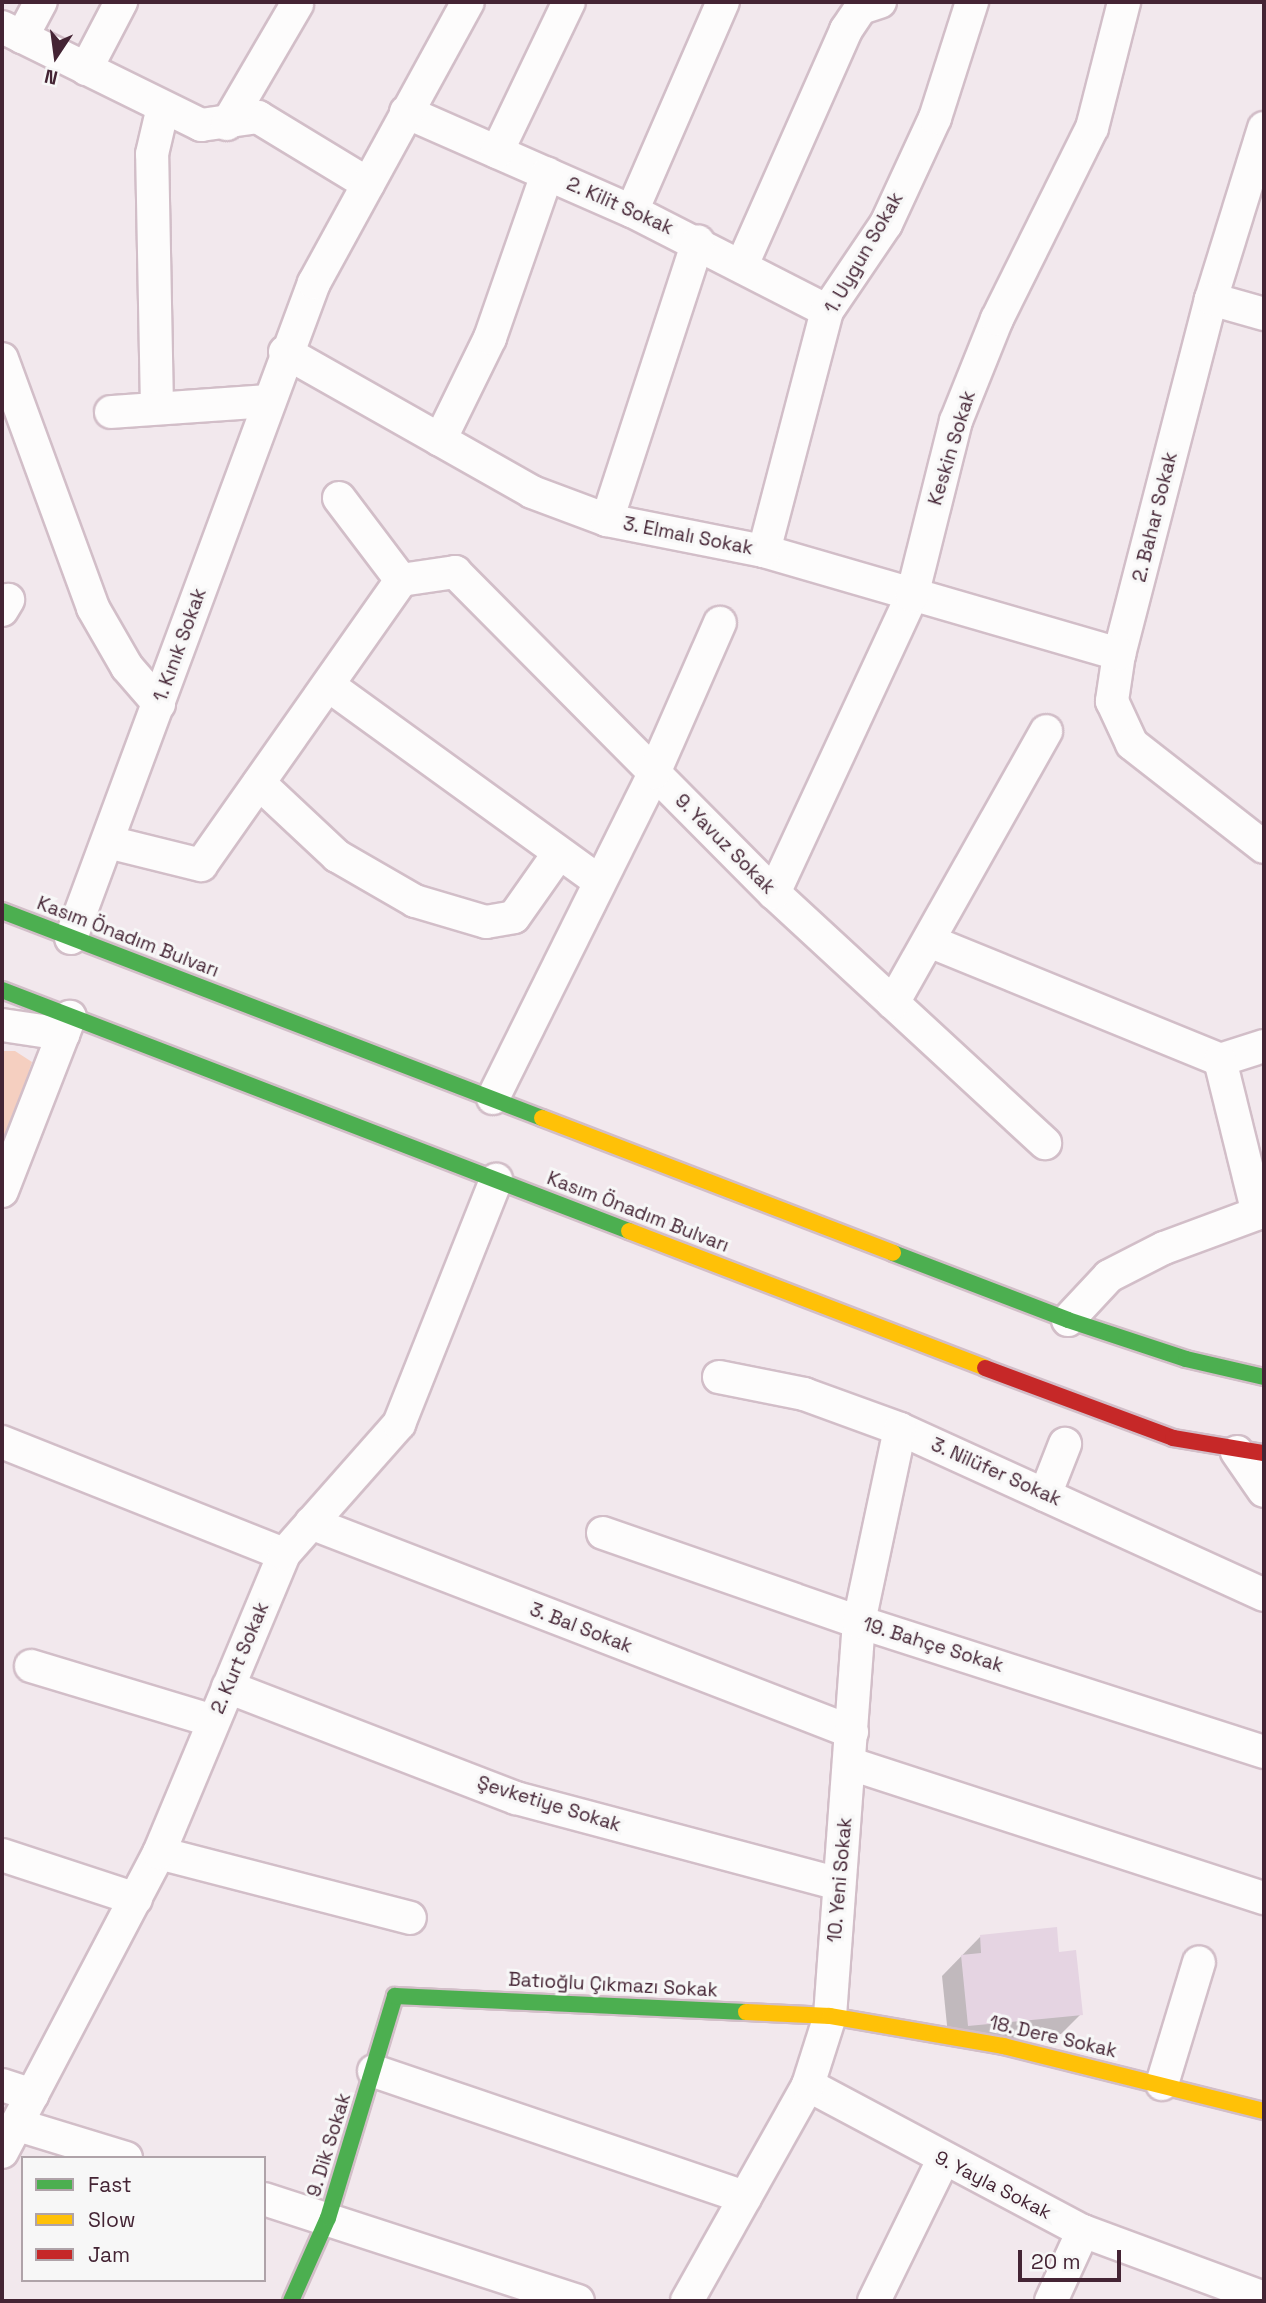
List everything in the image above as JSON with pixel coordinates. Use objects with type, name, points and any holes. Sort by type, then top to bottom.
[{"type":"main road","name":"Kasım Önadım Bulvarı","points":[[2,912],[1068,1320],[1186,1359],[1264,1377]]},
{"type":"main road","name":"Kasım Önadım Bulvarı","points":[[2,990],[66,1026],[496,1180],[1079,1404],[1173,1438],[1250,1453]]},
{"type":"main road","name":"Batıoğlu Çıkmazı Sokak","points":[[395,1996],[830,2016]]},
{"type":"main road","name":"9. Dik Sokak","points":[[291,2301],[328,2218],[395,1996]]},
{"type":"main road","name":"18. Dere Sokak","points":[[830,2016],[1003,2046],[1264,2111]]},
{"type":"street","points":[[41,2],[12,32],[201,125],[227,124],[258,117],[368,184]]},
{"type":"street","points":[[86,69],[121,2]]},
{"type":"street","name":"1. Kınık Sokak","points":[[71,937],[159,704],[285,352],[314,283],[468,2]]},
{"type":"street","points":[[497,152],[569,2]]},
{"type":"street","points":[[632,211],[723,2]]},
{"type":"street","points":[[742,265],[846,30],[862,8],[880,2]]},
{"type":"street","name":"1. Uygun Sokak","points":[[764,551],[827,311],[886,224],[934,118],[972,2]]},
{"type":"street","name":"Keskin Sokak","points":[[774,893],[912,596],[956,421],[997,319],[1092,128],[1124,2]]},
{"type":"street","points":[[227,124],[297,4]]},
{"type":"street","points":[[157,408],[152,154],[163,107]]},
{"type":"street","name":"2. Kilit Sokak","points":[[407,113],[698,242],[827,311]]},
{"type":"street","name":"2. Bahar Sokak","points":[[1264,128],[1211,299],[1119,654],[1112,701],[1132,744],[1264,847]]},
{"type":"street","points":[[440,440],[490,338],[547,174]]},
{"type":"street","points":[[607,520],[698,242]]},
{"type":"street","points":[[1211,299],[1264,314]]},
{"type":"street","name":"3. Elmalı Sokak","points":[[285,352],[532,492],[607,520],[764,551],[1119,654]]},
{"type":"street","points":[[2,359],[93,608],[127,667],[159,704]]},
{"type":"street","points":[[111,412],[267,401]]},
{"type":"street","points":[[108,842],[201,865],[401,580],[339,498]]},
{"type":"street","name":"9. Yavuz Sokak","points":[[401,580],[455,572],[774,893],[1045,1143]]},
{"type":"street","points":[[493,1098],[654,773],[720,622]]},
{"type":"street","points":[[328,685],[599,881]]},
{"type":"street","points":[[894,1003],[1046,732]]},
{"type":"street","points":[[259,783],[337,856],[415,901],[486,922],[514,917],[559,853]]},
{"type":"street","points":[[929,941],[1220,1060],[1264,1046]]},
{"type":"street","points":[[2,1025],[66,1026],[2,1192]]},
{"type":"street","points":[[1068,1320],[1110,1276],[1164,1248],[1261,1212],[1220,1060]]},
{"type":"street","name":"2. Kurt Sokak","points":[[2,2152],[159,1853],[284,1554],[399,1424],[496,1180]]},
{"type":"street","name":"3. Nilüfer Sokak","points":[[719,1377],[804,1394],[900,1429],[1264,1595]]},
{"type":"street","name":"10. Yeni Sokak","points":[[687,2301],[808,2085],[830,2016],[851,1764],[859,1622],[900,1429]]},
{"type":"street","points":[[2,1442],[284,1554]]},
{"type":"street","points":[[1045,1495],[1065,1444]]},
{"type":"street","points":[[1250,1453],[1264,1491]]},
{"type":"street","name":"3. Bal Sokak","points":[[311,1524],[852,1732]]},
{"type":"street","name":"19. Bahçe Sokak","points":[[603,1533],[859,1622],[1264,1752]]},
{"type":"street","points":[[31,1666],[213,1721]]},
{"type":"street","name":"Şevketiye Sokak","points":[[228,1687],[516,1798],[839,1884]]},
{"type":"street","points":[[851,1764],[1264,1898]]},
{"type":"street","points":[[159,1853],[410,1918]]},
{"type":"street","points":[[2,1856],[136,1899]]},
{"type":"street","points":[[1162,2084],[1199,1962]]},
{"type":"street","points":[[373,2071],[745,2197]]},
{"type":"street","points":[[2,2085],[32,2095]]},
{"type":"street","name":"9. Yayla Sokak","points":[[808,2085],[943,2160],[1083,2231],[1264,2298]]},
{"type":"street","points":[[18,2125],[120,2156]]},
{"type":"street","points":[[874,2301],[943,2160]]},
{"type":"street","points":[[266,2200],[578,2301]]},
{"type":"street","points":[[1051,2301],[1083,2231]]},
{"type":"shaded area","points":[[2,1051],[15,1051],[32,1062],[2,1154]]},
{"type":"building","points":[[1057,1927],[1059,1952],[1076,1950],[1083,2015],[968,2026],[961,1955],[981,1953],[980,1935]]},
{"type":"traffic: fast","points":[[2,911],[542,1118]]},
{"type":"traffic: fast","points":[[2,990],[629,1231]]},
{"type":"traffic: fast","points":[[893,1253],[1068,1320],[1186,1359],[1264,1377]]},
{"type":"traffic: fast","points":[[291,2301],[328,2218],[395,1996],[746,2012]]},
{"type":"traffic: slow","points":[[542,1118],[893,1253]]},
{"type":"traffic: slow","points":[[629,1231],[985,1368]]},
{"type":"traffic: slow","points":[[746,2012],[830,2016],[1003,2046],[1264,2111]]},
{"type":"traffic: jam","points":[[985,1368],[1173,1438],[1264,1453]]}]
